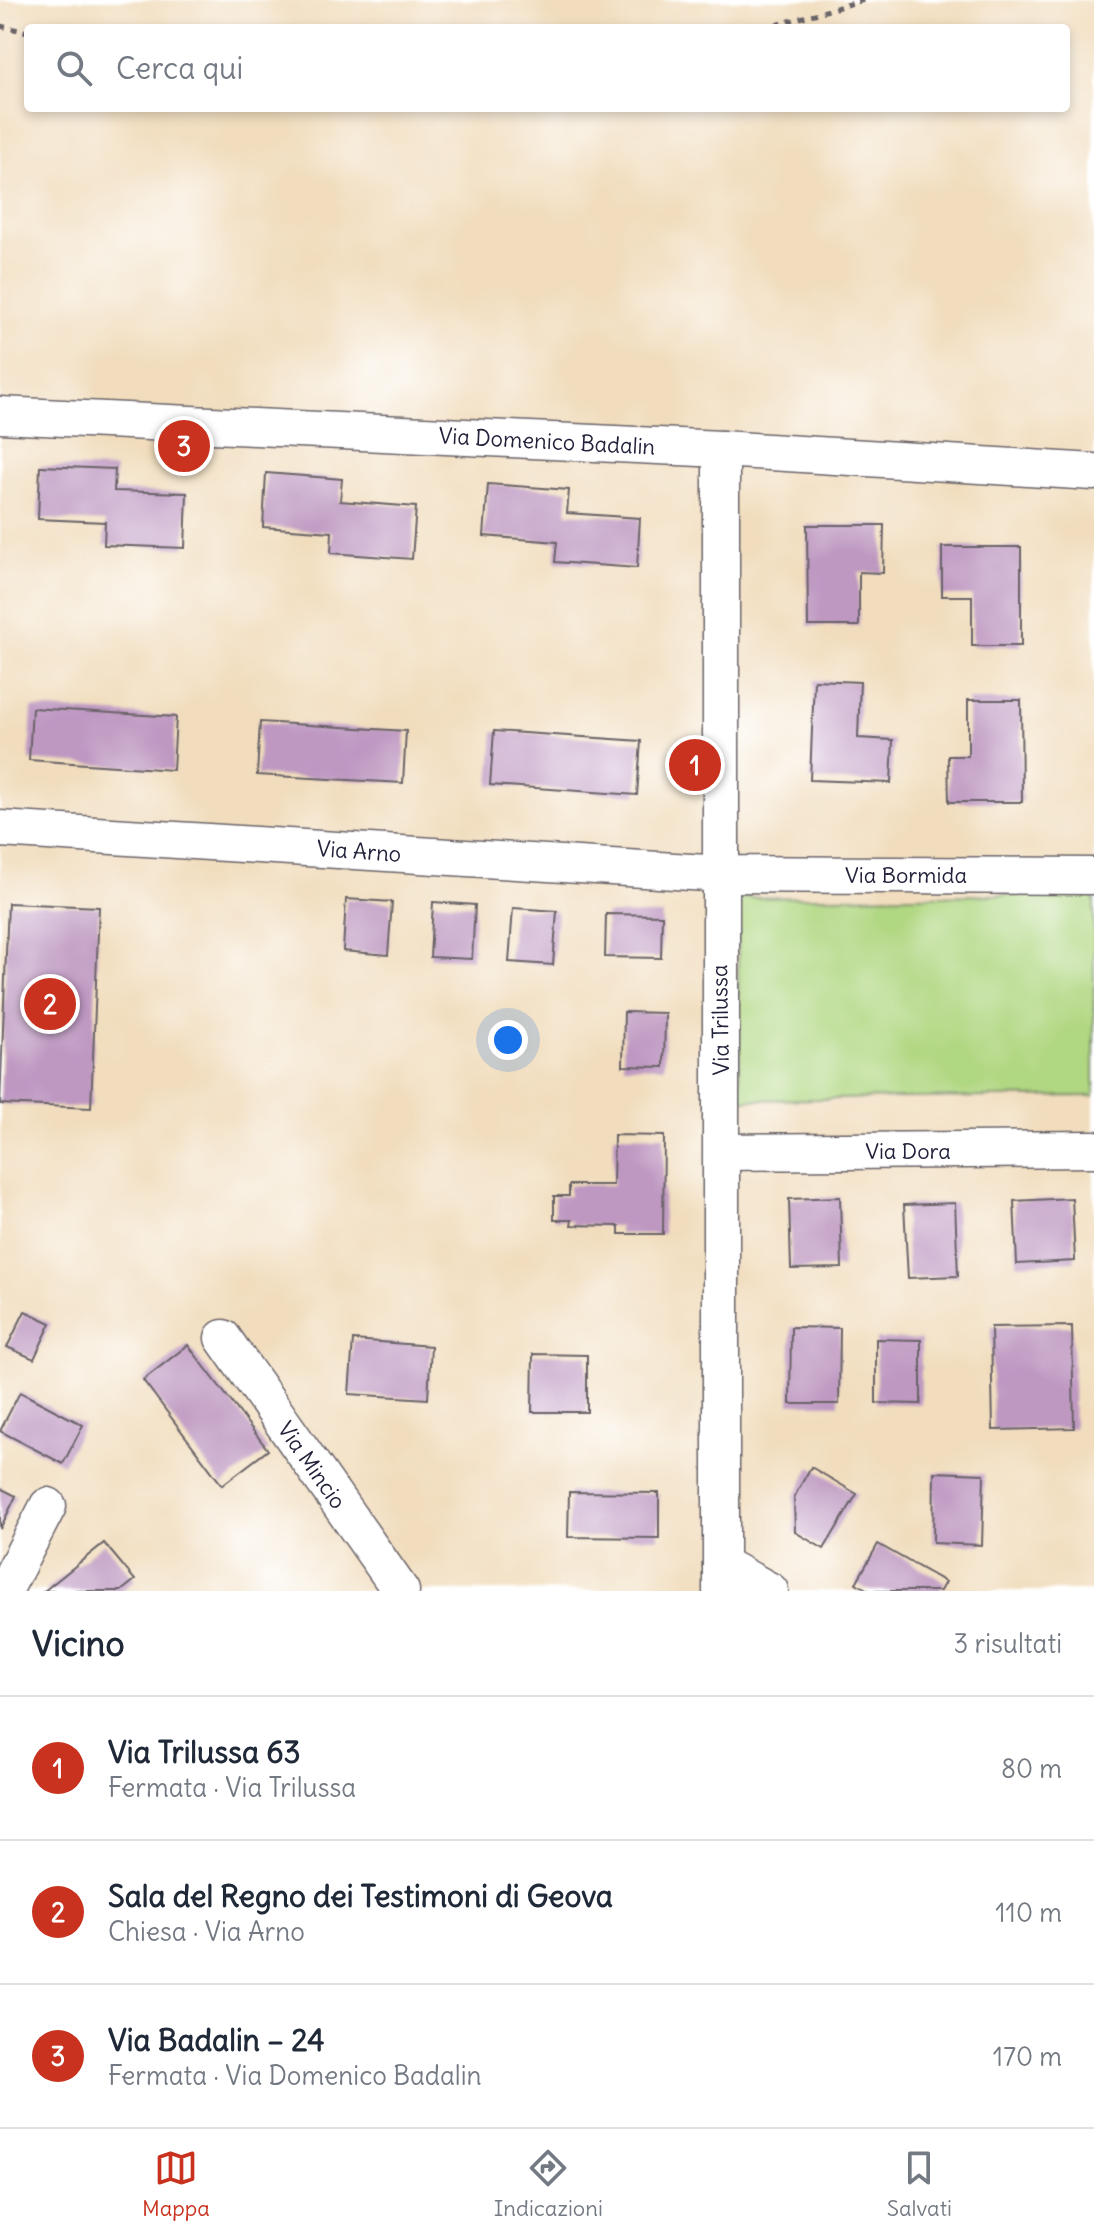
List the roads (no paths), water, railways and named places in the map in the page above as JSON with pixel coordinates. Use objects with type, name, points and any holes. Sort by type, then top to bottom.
[{"type":"street","name":"Via Domenico Badalin","points":[[0,415],[721,449],[1094,472]]},
{"type":"street","name":"Via Trilussa","points":[[721,449],[721,1577]]},
{"type":"street","name":"Via Arno","points":[[0,829],[719,874]]},
{"type":"street","name":"Via Bormida","points":[[719,874],[1094,876]]},
{"type":"street","name":"Via Dora","points":[[722,1152],[1094,1149]]},
{"type":"street","name":"Via Mincio","points":[[223,1338],[401,1591]]},
{"type":"street","points":[[4,1591],[48,1506]]},
{"type":"street","points":[[721,1577],[770,1591]]},
{"type":"place","name":"Via Badalin – 24","points":[[184,446]]},
{"type":"place","name":"Via Trilussa 63","points":[[695,765]]},
{"type":"place","name":"Sala del Regno dei Testimoni di Geova","points":[[50,1004]]}]
